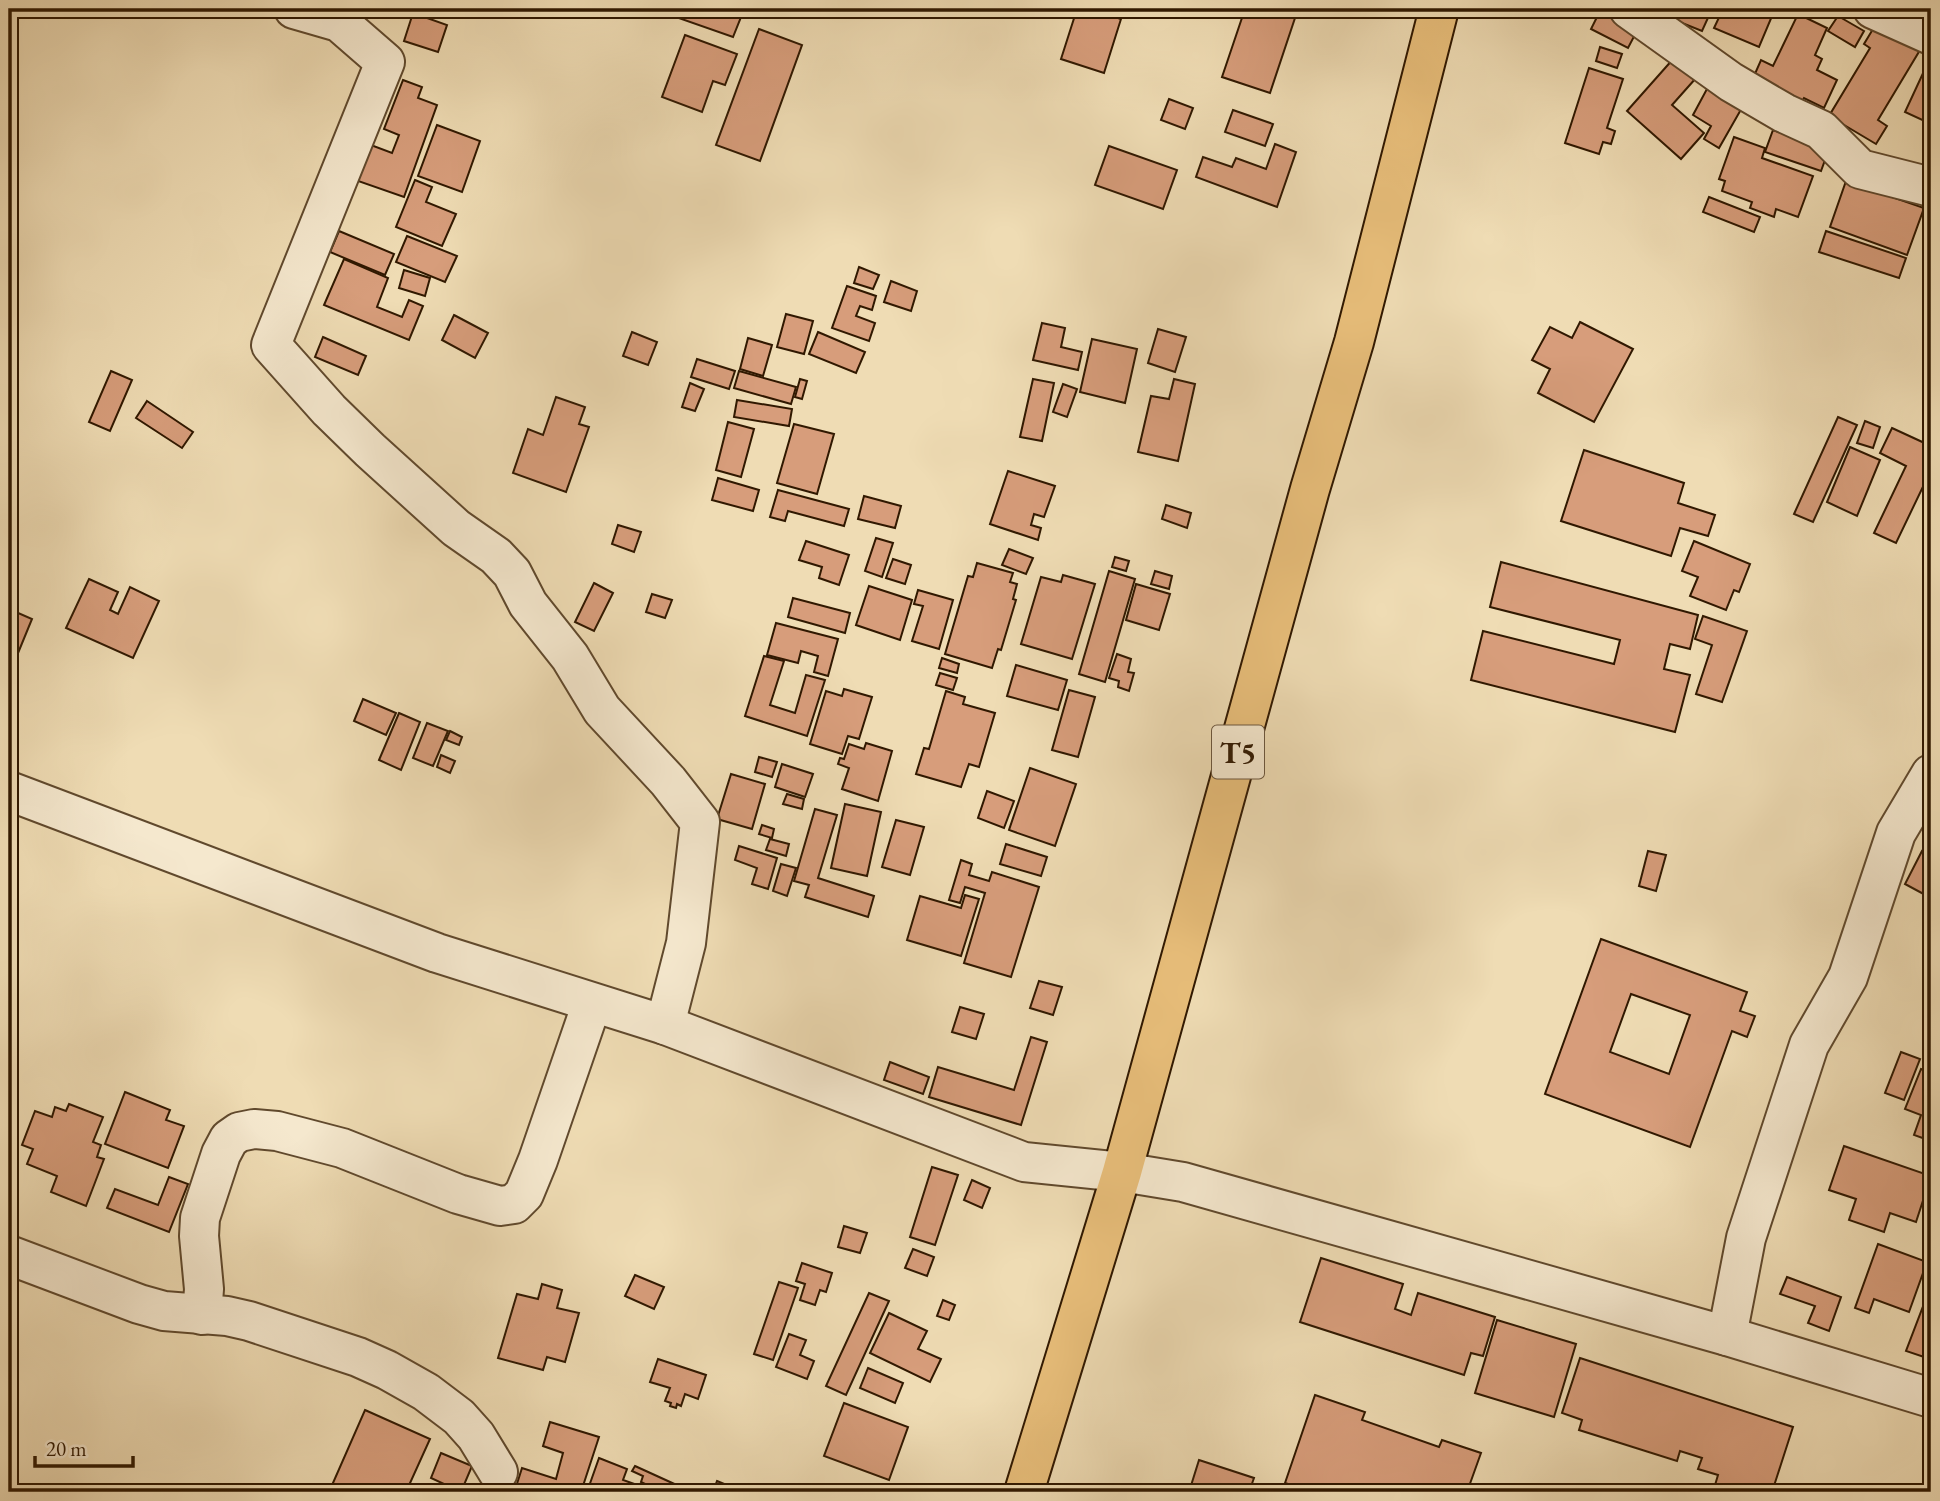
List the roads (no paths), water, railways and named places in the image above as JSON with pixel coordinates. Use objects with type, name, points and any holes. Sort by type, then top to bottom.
[{"type":"highway","name":"T5","points":[[1024,1492],[1122,1172],[1353,342],[1438,9]]},
{"type":"street","points":[[294,9],[339,22],[385,62],[271,345],[329,410],[370,450],[456,528],[496,556],[512,573],[528,604],[570,657],[603,710],[668,781],[699,822],[686,943],[665,1025]]},
{"type":"street","points":[[1629,9],[1731,82],[1784,113],[1821,130],[1860,169],[1931,187]]},
{"type":"street","points":[[1873,9],[1931,35]]},
{"type":"street","points":[[1727,1336],[1746,1238],[1809,1045],[1848,977],[1896,833],[1931,774]]},
{"type":"street","points":[[9,791],[437,953],[665,1025],[1024,1162],[1122,1172],[1183,1182],[1727,1336],[1931,1398]]},
{"type":"street","points":[[202,1315],[204,1289],[200,1218],[221,1154],[229,1139],[239,1132],[254,1129],[277,1131],[342,1148],[458,1194],[500,1206],[514,1204],[524,1194],[538,1160],[592,1003]]},
{"type":"street","points":[[9,1255],[139,1304],[164,1311],[249,1321],[358,1357],[426,1392],[459,1417],[498,1472]]}]
